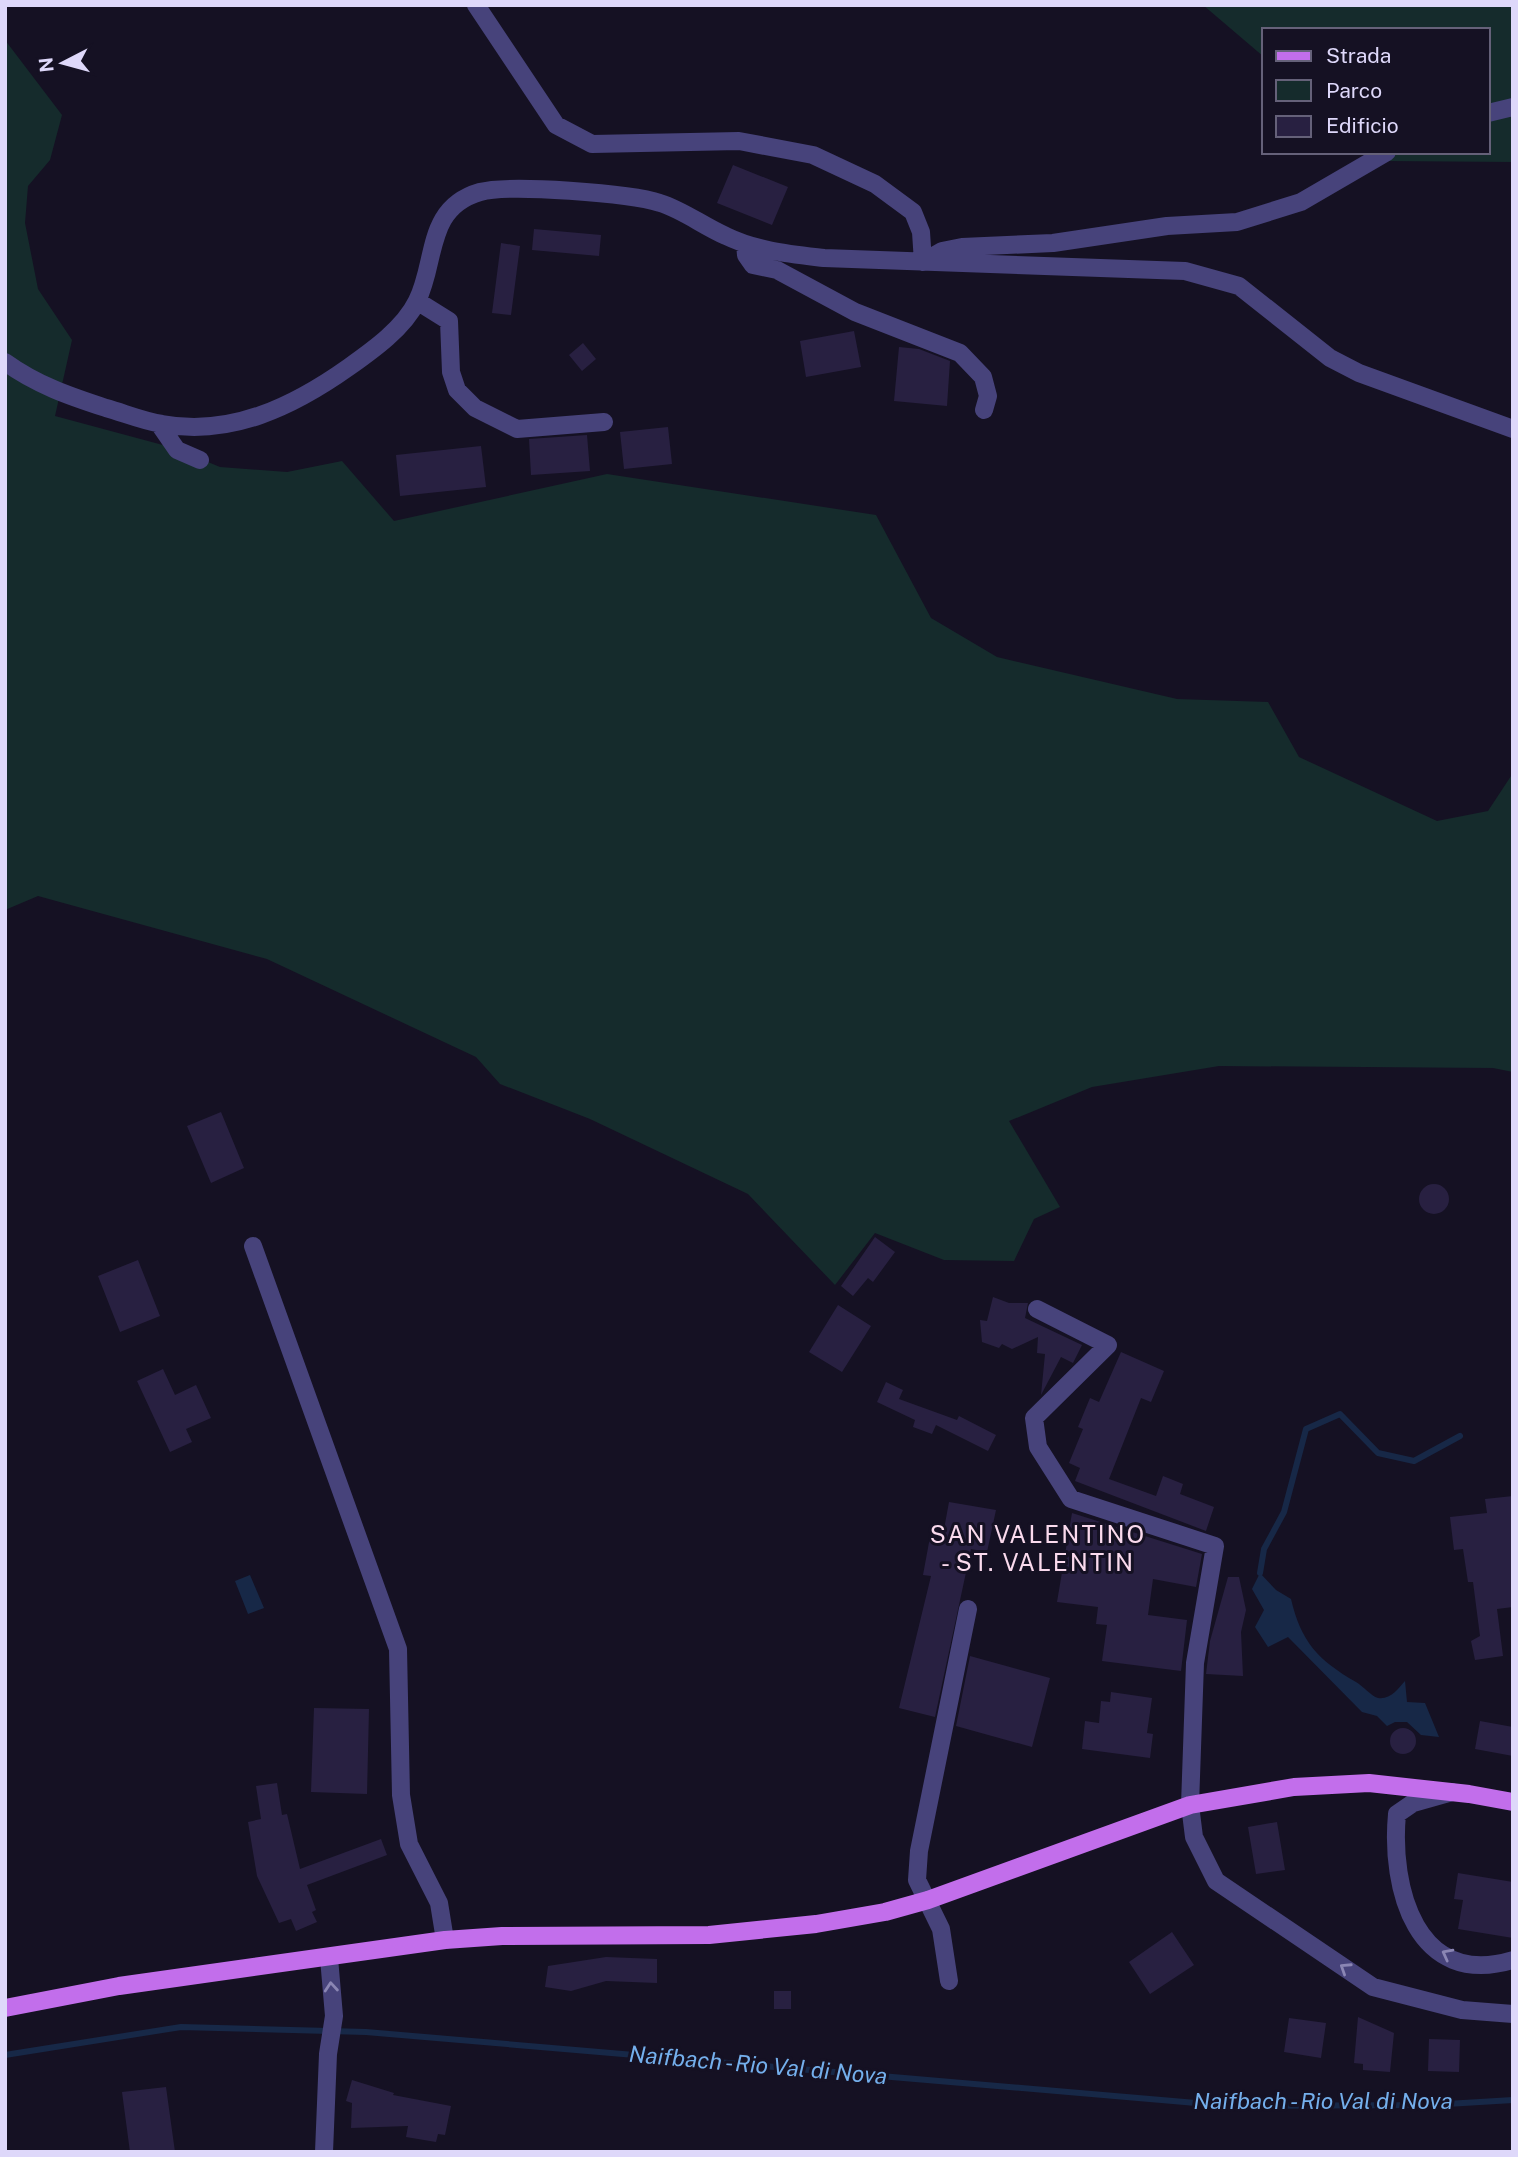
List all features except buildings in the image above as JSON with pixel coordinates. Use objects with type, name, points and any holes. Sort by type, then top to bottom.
[{"type":"main road","points":[[5,2008],[119,1986],[445,1940],[502,1936],[709,1935],[816,1924],[885,1912],[928,1900],[1190,1805],[1294,1787],[1370,1783],[1513,1802]]},
{"type":"street","points":[[476,5],[556,125],[593,144],[739,141],[813,155],[875,184],[913,212],[921,232],[923,262]]},
{"type":"street","points":[[1490,113],[1513,107]]},
{"type":"street","points":[[923,262],[942,251],[962,247],[1053,243],[1167,226],[1237,222],[1301,202],[1384,154]]},
{"type":"street","points":[[5,362],[27,378],[55,392],[159,424],[181,427],[219,425],[276,410],[320,386],[368,353],[403,321],[417,301],[436,230],[458,204],[480,192],[539,190],[660,202],[744,244],[780,253],[824,258],[1185,271],[1239,286],[1330,358],[1359,373],[1513,429]]},
{"type":"street","points":[[744,244],[746,255],[753,265],[777,270],[855,312],[960,353],[983,377],[988,396],[984,410]]},
{"type":"street","points":[[417,301],[449,321],[451,372],[457,390],[475,408],[517,429],[604,422]]},
{"type":"street","points":[[159,424],[177,450],[200,460]]},
{"type":"street","points":[[253,1246],[398,1649],[401,1795],[409,1844],[439,1903],[445,1940]]},
{"type":"street","points":[[1037,1309],[1108,1345],[1034,1418],[1038,1447],[1071,1499],[1215,1546],[1195,1663],[1190,1805],[1194,1837],[1216,1881],[1373,1987],[1462,2010],[1513,2014]]},
{"type":"street","points":[[949,1981],[941,1929],[917,1880],[919,1850],[968,1609]]},
{"type":"street","points":[[1452,1792],[1413,1803],[1397,1814],[1396,1857],[1410,1917],[1420,1936],[1443,1954],[1461,1961],[1486,1965],[1513,1960]]},
{"type":"street","points":[[324,2152],[328,2054],[334,2016],[328,1958]]},
{"type":"green space","points":[[1203,5],[1513,5],[1513,162],[1385,161],[1377,154],[1490,154],[1490,28],[1262,28],[1262,55]]},
{"type":"green space","points":[[5,40],[62,115],[50,160],[28,186],[25,223],[38,289],[72,340],[55,416],[174,448],[220,467],[287,472],[342,461],[394,521],[607,474],[876,515],[931,618],[997,657],[1177,699],[1268,702],[1299,757],[1437,821],[1488,811],[1513,773],[1513,1072],[1493,1068],[1219,1066],[1092,1087],[1009,1121],[1060,1207],[1034,1219],[1014,1261],[944,1260],[875,1233],[835,1285],[748,1194],[590,1119],[500,1084],[476,1057],[267,959],[38,896],[5,910]]},
{"type":"water","points":[[1260,1573],[1276,1590],[1291,1599],[1300,1627],[1321,1657],[1378,1698],[1390,1696],[1405,1681],[1407,1702],[1425,1703],[1439,1737],[1421,1735],[1407,1722],[1395,1722],[1387,1726],[1377,1716],[1362,1712],[1288,1637],[1268,1647],[1255,1627],[1264,1610],[1252,1589]]},
{"type":"water","points":[[250,1575],[264,1608],[248,1614],[235,1581]]},
{"type":"waterway","points":[[1260,1573],[1264,1549],[1284,1512],[1306,1429],[1340,1414],[1378,1453],[1414,1461],[1460,1436]]},
{"type":"waterway","name":"Naifbach - Rio Val di Nova","points":[[5,2055],[181,2027],[366,2032],[1231,2106],[1430,2105],[1513,2100]]},
{"type":"district","name":"SAN VALENTINO - ST. VALENTIN","points":[[1038,1549]]}]
